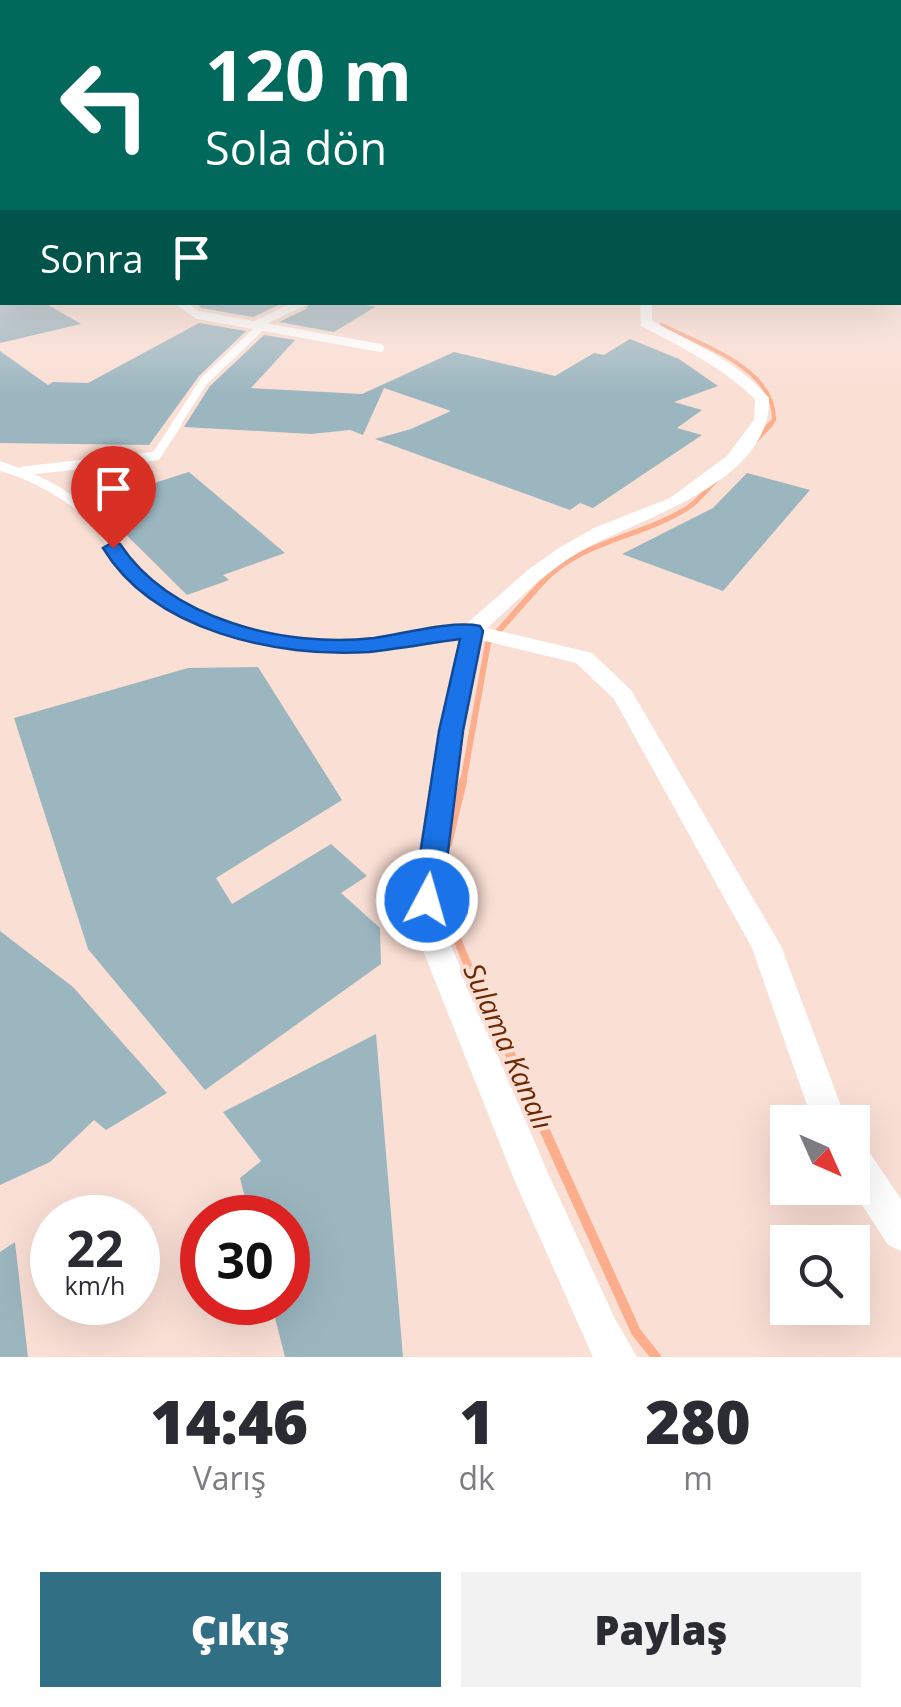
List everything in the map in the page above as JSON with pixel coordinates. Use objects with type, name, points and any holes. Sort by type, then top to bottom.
[{"type":"street","points":[[617,1357],[601,1333],[534,1184],[435,942],[427,900],[451,731],[472,631],[536,573],[566,552],[690,492],[733,460],[762,420],[762,398],[750,385],[716,361],[646,323],[646,305]]},
{"type":"street","points":[[472,631],[584,658],[623,695],[766,946],[824,1105]]},
{"type":"street","points":[[870,1185],[901,1232]]},
{"type":"lane","points":[[183,305],[198,315],[380,348]]},
{"type":"lane","points":[[23,472],[156,456],[204,381],[259,325],[296,305]]},
{"type":"lane","points":[[0,466],[23,472],[99,525],[127,571],[164,602],[227,627],[300,644],[367,645],[472,631]]},
{"type":"building","points":[[0,305],[48,305],[81,324],[0,343]]},
{"type":"building","points":[[199,305],[279,305],[253,317]]},
{"type":"building","points":[[308,305],[375,307],[334,332],[279,322]]},
{"type":"building","points":[[199,323],[246,331],[199,376],[149,445],[0,443],[0,351],[48,385],[88,383]]},
{"type":"building","points":[[264,335],[295,340],[251,388],[362,394],[454,352],[555,376],[594,353],[604,355],[630,339],[679,359],[718,386],[674,402],[702,410],[677,428],[702,435],[593,508],[580,503],[570,510],[375,439],[411,429],[451,411],[384,388],[363,435],[350,430],[311,434],[184,427],[210,386]]},
{"type":"building","points":[[189,472],[285,553],[223,575],[229,580],[187,595],[85,494],[124,482],[132,490]]},
{"type":"building","points":[[747,473],[810,490],[723,591],[622,554],[713,508]]},
{"type":"building","points":[[258,667],[342,800],[216,878],[232,904],[331,844],[367,876],[341,893],[380,928],[381,964],[205,1090],[88,949],[14,718],[188,668]]},
{"type":"building","points":[[0,931],[73,987],[167,1093],[106,1130],[94,1120],[50,1162],[0,1185]]},
{"type":"building","points":[[376,1034],[403,1357],[285,1357],[277,1325],[310,1325],[310,1195],[244,1195],[240,1178],[261,1161],[223,1112]]},
{"type":"building","points":[[15,1242],[28,1357],[0,1357],[0,1252]]},
{"type":"waterway","points":[[662,325],[715,350],[749,372],[771,402],[774,420],[768,426]]},
{"type":"waterway","name":"Sulama Kanalı","points":[[754,442],[771,424]]},
{"type":"waterway","name":"Sulama Kanalı","points":[[541,584],[557,569],[593,548],[689,507],[717,479]]},
{"type":"waterway","name":"Sulama Kanalı","points":[[463,783],[488,643],[543,581]]},
{"type":"waterway","name":"Sulama Kanalı","points":[[448,844],[463,781]]},
{"type":"waterway","name":"Sulama Kanalı","points":[[444,871],[456,935],[502,1037]]},
{"type":"waterway","name":"Sulama Kanalı","points":[[501,1034],[636,1332],[656,1357]]},
{"type":"route","points":[[113,548],[127,571],[164,602],[227,627],[300,644],[367,645],[472,631],[451,731],[427,900]]}]
